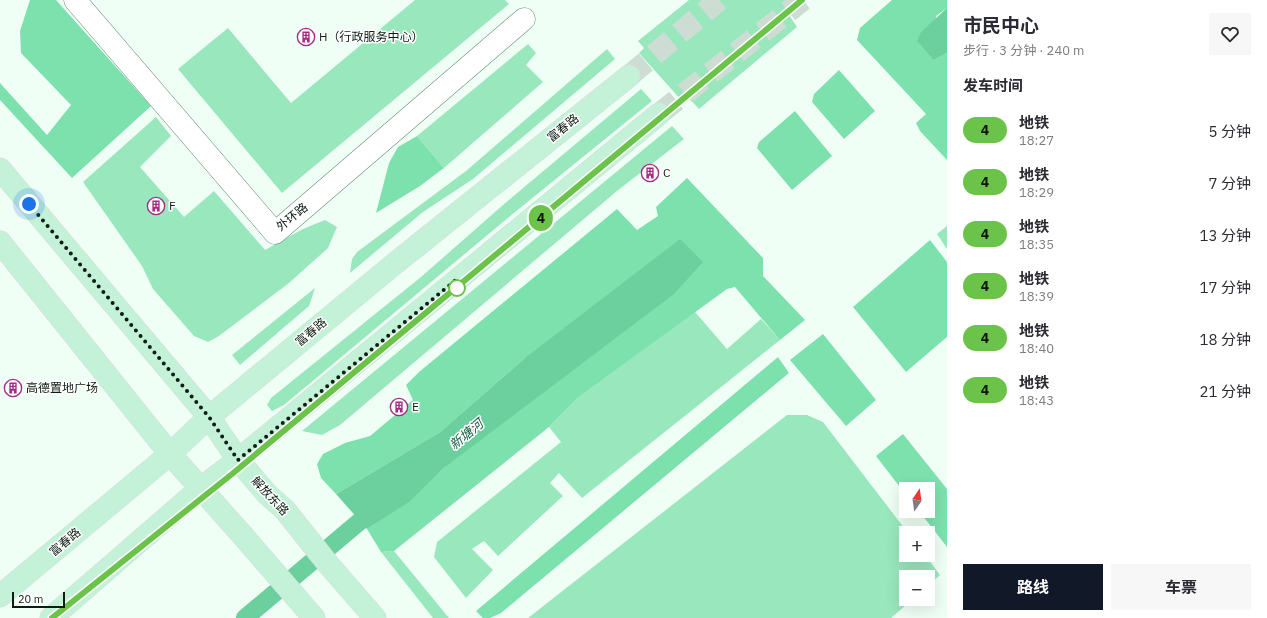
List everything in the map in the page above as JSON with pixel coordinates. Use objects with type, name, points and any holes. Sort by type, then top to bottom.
[{"type":"main road","name":"富春路","points":[[0,596],[170,454],[209,417],[392,264],[629,76]]},
{"type":"main road","points":[[51,618],[201,488],[238,460],[659,114]]},
{"type":"main road","name":"解放东路","points":[[0,169],[209,417],[238,460],[267,494],[285,510],[328,564],[375,618]]},
{"type":"main road","points":[[0,242],[170,454],[314,618]]},
{"type":"street","name":"外环路","points":[[75,0],[275,233],[524,19]]},
{"type":"shaded area","points":[[30,0],[56,0],[151,106],[72,178],[0,100],[0,83],[47,135],[71,105],[21,53],[20,31]]},
{"type":"shaded area","points":[[415,0],[505,0],[509,4],[282,193],[178,69],[228,28],[291,103]]},
{"type":"shaded area","points":[[689,0],[785,0],[793,9],[789,15],[797,27],[699,109],[688,97],[682,101],[639,53],[644,48],[638,41]]},
{"type":"shaded area","points":[[892,0],[947,0],[947,8],[936,16],[934,60],[947,53],[947,160],[920,131],[916,123],[926,114],[857,40],[860,28]]},
{"type":"shaded area","points":[[528,44],[536,53],[526,65],[543,82],[444,168],[417,136]]},
{"type":"shaded area","points":[[607,49],[615,59],[473,179],[423,212],[350,273],[352,259],[357,252],[466,171]]},
{"type":"shaded area","points":[[839,70],[875,111],[844,139],[812,102],[814,94]]},
{"type":"shaded area","points":[[641,89],[652,101],[509,217],[284,405],[272,411],[267,405],[271,398],[421,277],[503,205]]},
{"type":"shaded area","points":[[795,111],[832,156],[792,190],[757,148],[759,142]]},
{"type":"shaded area","points":[[156,117],[171,136],[140,167],[184,217],[214,191],[265,250],[303,229],[325,220],[337,227],[328,248],[289,283],[219,336],[208,342],[194,336],[153,289],[142,266],[83,182]]},
{"type":"shaded area","points":[[672,126],[684,139],[617,191],[340,425],[322,435],[302,431]]},
{"type":"shaded area","points":[[417,136],[444,168],[420,186],[376,213],[389,163],[398,147]]},
{"type":"shaded area","points":[[687,178],[763,258],[763,276],[805,320],[780,340],[735,287],[727,289],[579,397],[549,427],[394,551],[381,552],[367,529],[409,501],[445,467],[525,358],[440,432],[336,494],[321,478],[317,464],[323,454],[345,443],[370,436],[413,400],[406,385],[419,372],[617,209],[637,230],[658,216],[656,207]]},
{"type":"shaded area","points":[[947,226],[947,249],[937,234]]},
{"type":"shaded area","points":[[930,240],[947,262],[947,337],[906,372],[853,307]]},
{"type":"shaded area","points":[[315,288],[309,306],[240,365],[232,355]]},
{"type":"shaded area","points":[[695,312],[727,349],[761,319],[780,340],[582,498],[559,473],[550,483],[563,496],[498,556],[484,541],[472,549],[493,570],[466,598],[434,557],[437,542],[561,442],[549,427],[579,397]]},
{"type":"shaded area","points":[[823,334],[876,400],[846,426],[790,360]]},
{"type":"shaded area","points":[[778,357],[789,373],[501,613],[490,618],[483,618],[476,611]]},
{"type":"shaded area","points":[[787,415],[807,415],[823,422],[903,526],[899,526],[899,562],[930,562],[940,575],[935,580],[935,570],[899,570],[899,606],[905,606],[891,618],[528,618]]},
{"type":"shaded area","points":[[903,434],[947,489],[947,547],[935,532],[935,526],[931,526],[924,518],[935,518],[935,482],[899,482],[899,486],[876,456]]},
{"type":"shaded area","points":[[394,551],[449,618],[433,618],[381,552]]},
{"type":"water","points":[[947,8],[947,53],[934,60],[917,41],[921,32]]},
{"type":"water","points":[[680,239],[703,262],[674,294],[445,467],[409,502],[367,529],[336,494],[440,432],[525,358]]},
{"type":"waterway","name":"新塘河","points":[[245,618],[378,506]]},
{"type":"tunnel","points":[[629,76],[719,0]]},
{"type":"tunnel","points":[[659,114],[803,0]]},
{"type":"metro line","name":"4","points":[[52,618],[232,474],[802,0]]},
{"type":"place","name":"H（行政服务中心）","points":[[306,37]]},
{"type":"place","name":"C","points":[[650,173]]},
{"type":"place","name":"F","points":[[156,206]]},
{"type":"place","name":"高德置地广场","points":[[13,388]]},
{"type":"place","name":"E","points":[[399,407]]},
{"type":"route","points":[[29,204],[209,417],[238,460],[457,279],[457,288]]}]
